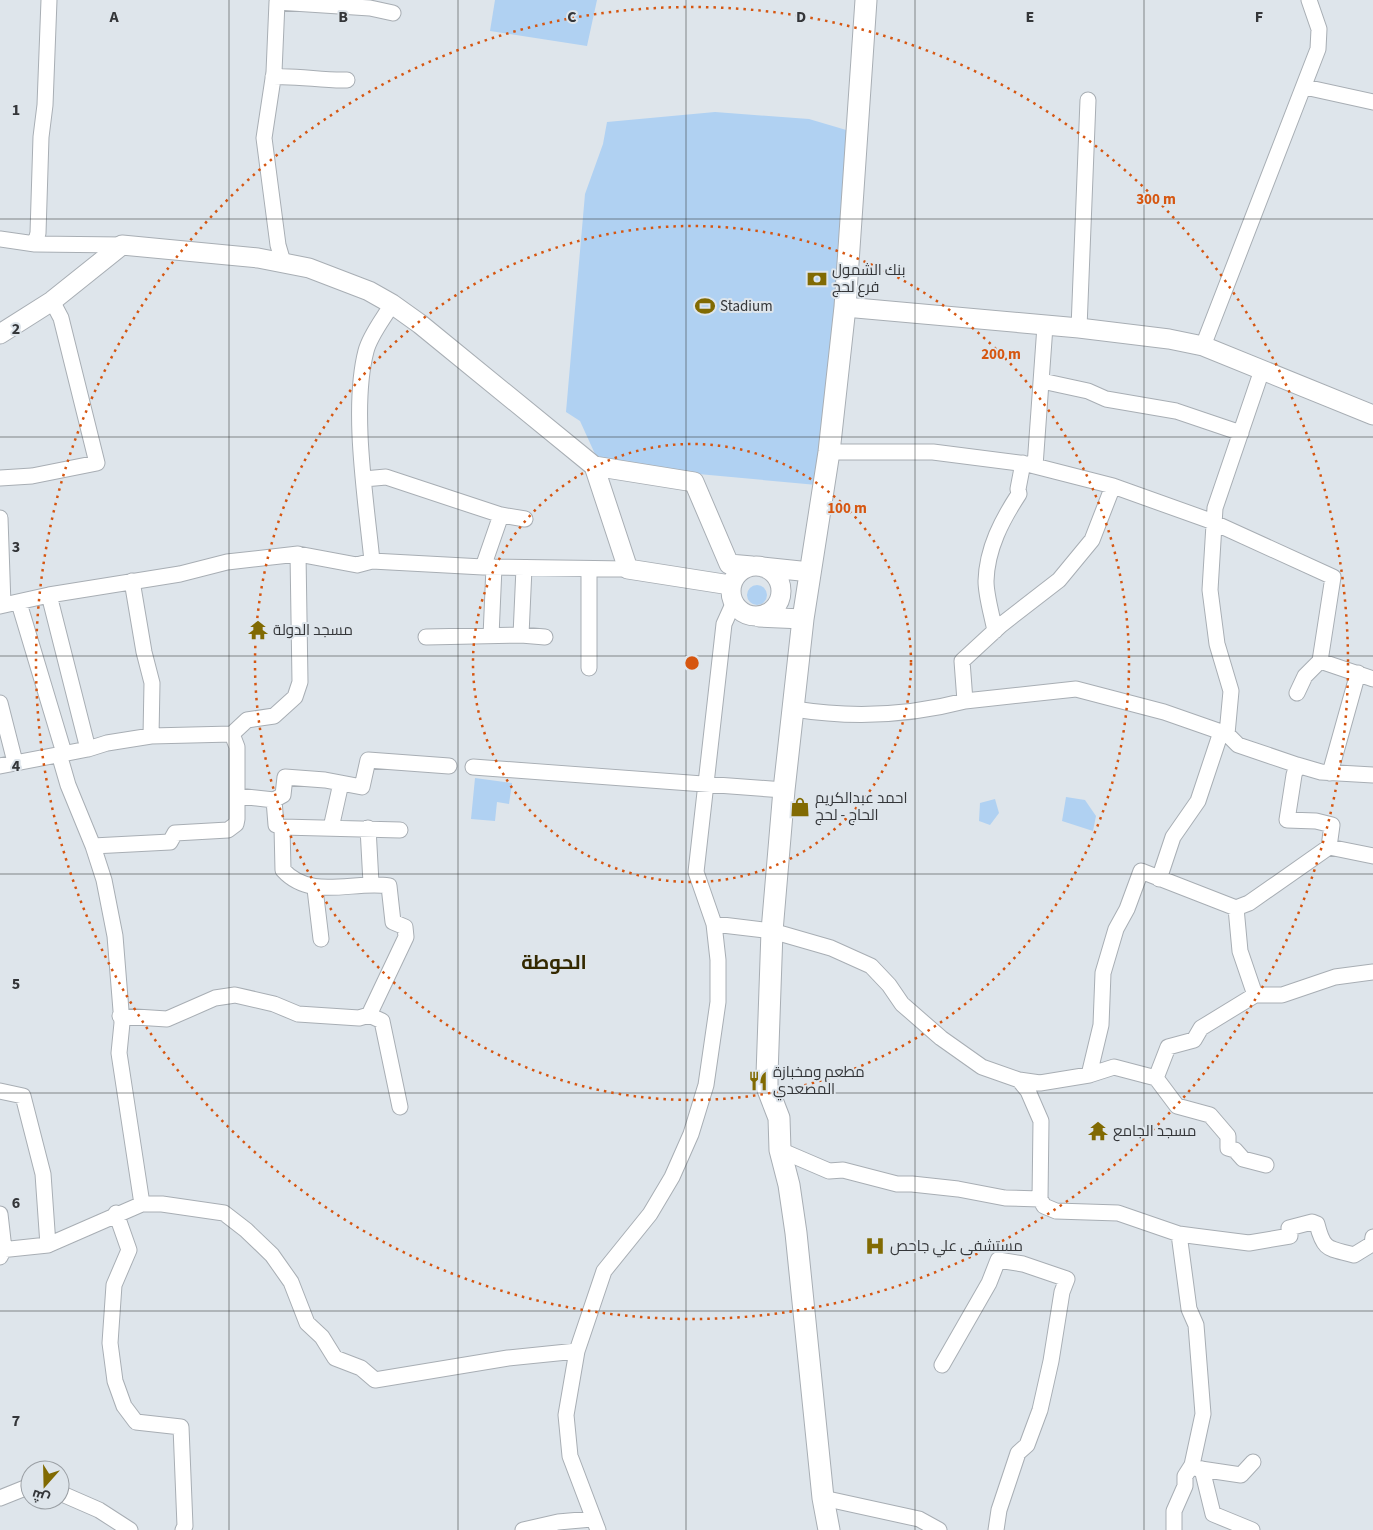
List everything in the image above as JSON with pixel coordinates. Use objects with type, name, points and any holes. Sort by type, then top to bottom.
[{"type":"main road","points":[[828,1530],[823,1498],[796,1233],[789,1185],[780,1150],[779,1118],[767,1087],[767,1074],[772,931],[784,790],[810,572],[829,452],[845,306],[866,0]]},
{"type":"street","points":[[35,244],[38,232],[40,137],[45,105],[49,0]]},
{"type":"street","points":[[283,262],[278,245],[264,138],[273,77],[272,1],[370,8],[393,13]]},
{"type":"street","points":[[1203,346],[1305,87],[1319,42],[1319,29],[1311,1]]},
{"type":"street","points":[[273,77],[290,75],[333,81],[347,80]]},
{"type":"street","points":[[1305,87],[1373,102]]},
{"type":"street","points":[[1079,328],[1088,100]]},
{"type":"street","points":[[0,239],[35,244],[122,245],[258,258],[309,268],[339,278],[392,304],[594,466],[694,482],[728,564],[810,572]]},
{"type":"street","points":[[0,334],[52,301],[122,245]]},
{"type":"street","points":[[0,478],[32,476],[97,462],[61,318],[52,301]]},
{"type":"street","points":[[372,561],[364,479],[360,408],[366,349],[392,304]]},
{"type":"street","points":[[845,306],[1079,328],[1169,339],[1203,346],[1373,415]]},
{"type":"street","points":[[995,631],[986,581],[992,548],[1001,521],[1019,494],[1018,489],[1029,465],[1042,381],[1045,326]]},
{"type":"street","points":[[1159,879],[1173,837],[1198,801],[1224,733],[1231,691],[1217,644],[1210,590],[1215,508],[1262,370]]},
{"type":"street","points":[[1042,381],[1088,391],[1106,399],[1176,411],[1240,433]]},
{"type":"street","points":[[829,452],[933,452],[1029,465],[1113,486],[1214,523],[1333,577],[1320,660],[1305,676],[1297,692]]},
{"type":"street","points":[[594,466],[628,570]]},
{"type":"street","points":[[364,479],[386,477],[501,515],[526,519]]},
{"type":"street","points":[[964,701],[962,662],[995,631],[1059,580],[1092,540],[1113,486]]},
{"type":"street","points":[[491,636],[489,567],[501,515]]},
{"type":"street","points":[[0,518],[2,605],[132,580],[180,574],[227,562],[298,554],[358,565],[372,561],[489,567],[628,570],[730,585]]},
{"type":"street","points":[[0,766],[88,749],[107,743],[151,736],[232,734],[247,720],[274,716],[295,697],[300,682],[298,554]]},
{"type":"street","points":[[759,617],[769,614],[776,607],[780,598],[781,588],[778,578],[771,571],[757,566],[742,569],[730,585],[734,604],[745,614],[759,617],[804,619]]},
{"type":"street","points":[[521,635],[524,568]]},
{"type":"street","points":[[589,569],[589,668]]},
{"type":"street","points":[[132,580],[144,652],[152,683],[151,736]]},
{"type":"street","points":[[49,595],[88,749]]},
{"type":"street","points":[[19,603],[61,753],[68,785],[93,846],[104,880],[115,936],[120,1016],[119,1053],[142,1204]]},
{"type":"street","points":[[523,1530],[558,1522],[595,1525],[570,1456],[566,1415],[577,1352],[604,1271],[650,1214],[672,1177],[696,1118],[706,1085],[718,1002],[714,924],[696,872],[708,785],[724,624],[734,604]]},
{"type":"street","points":[[426,637],[545,636]]},
{"type":"street","points":[[1320,660],[1373,678]]},
{"type":"street","points":[[1330,773],[1358,673]]},
{"type":"street","points":[[794,709],[834,714],[878,715],[932,709],[964,701],[1076,688],[1164,712],[1224,733],[1238,745],[1297,765],[1321,772],[1373,775]]},
{"type":"street","points":[[0,703],[15,762]]},
{"type":"street","points":[[93,846],[170,842],[175,833],[228,830],[236,824],[238,747],[232,734]]},
{"type":"street","points":[[238,796],[274,800],[283,795],[285,777],[362,787],[368,760],[449,766]]},
{"type":"street","points":[[1297,765],[1287,820],[1316,821],[1332,825],[1329,847]]},
{"type":"street","points":[[473,767],[784,790]]},
{"type":"street","points":[[331,828],[341,783]]},
{"type":"street","points":[[274,800],[276,826],[400,830]]},
{"type":"street","points":[[282,827],[283,870],[289,876],[315,889],[372,883],[389,886],[393,922],[405,927],[406,937],[369,1015]]},
{"type":"street","points":[[368,828],[372,883]]},
{"type":"street","points":[[1089,1075],[1101,1025],[1103,973],[1116,930],[1127,909],[1141,871],[1236,908],[1249,903],[1329,847],[1373,856]]},
{"type":"street","points":[[315,889],[321,939]]},
{"type":"street","points":[[1236,908],[1240,951],[1255,995]]},
{"type":"street","points":[[714,924],[772,931],[830,948],[871,966],[902,1004],[941,1038],[982,1067],[1019,1080],[1040,1083],[1089,1075],[1114,1067],[1156,1078],[1177,1106],[1210,1115],[1228,1136],[1228,1148],[1236,1150],[1243,1159],[1266,1165]]},
{"type":"street","points":[[1156,1078],[1168,1048],[1194,1040],[1201,1028],[1255,995],[1282,995],[1335,977],[1373,972]]},
{"type":"street","points":[[120,1016],[167,1019],[215,998],[235,995],[274,1004],[298,1014],[359,1018],[369,1015],[382,1022],[400,1107]]},
{"type":"street","points":[[1019,1080],[1028,1091],[1041,1121],[1040,1199],[1044,1206],[1056,1211],[1118,1214],[1179,1234],[1249,1243],[1290,1236],[1289,1228],[1312,1222],[1317,1224],[1321,1240],[1326,1247],[1354,1255],[1372,1244],[1373,1237]]},
{"type":"street","points":[[0,1091],[22,1096],[27,1110],[43,1174],[48,1245]]},
{"type":"street","points":[[780,1150],[830,1171],[843,1170],[897,1184],[958,1189],[1005,1198],[1040,1199]]},
{"type":"street","points":[[0,1214],[1,1252],[48,1245],[142,1204],[162,1204],[224,1213],[246,1230],[272,1255],[291,1282],[307,1323],[322,1338],[335,1358],[361,1368],[374,1380],[508,1358],[577,1352]]},
{"type":"street","points":[[116,1214],[129,1250],[114,1285],[110,1343],[115,1381],[124,1406],[136,1422],[181,1428],[185,1492],[185,1526],[183,1530]]},
{"type":"street","points":[[1179,1234],[1189,1309],[1196,1325],[1202,1392],[1202,1414],[1196,1469],[1213,1514],[1252,1530]]},
{"type":"street","points":[[942,1366],[989,1283],[998,1260],[1023,1264],[1067,1279],[1062,1292],[1051,1361],[1040,1410],[1027,1445],[1018,1453],[999,1510],[996,1530]]},
{"type":"street","points":[[1174,1530],[1174,1511],[1185,1486],[1185,1476],[1196,1469],[1241,1475],[1253,1462]]},
{"type":"street","points":[[0,1498],[20,1490]]},
{"type":"street","points":[[70,1497],[99,1510],[130,1530]]},
{"type":"street","points":[[823,1498],[919,1519],[938,1530]]},
{"type":"shaded area","points":[[495,0],[597,0],[587,46],[490,31]]},
{"type":"shaded area","name":"Stadium","points":[[715,112],[809,119],[853,132],[817,485],[600,465],[580,421],[566,412],[585,194],[603,144],[607,122]]},
{"type":"shaded area","points":[[757,585],[764,588],[767,595],[764,602],[757,605],[750,602],[747,595],[750,588]]},
{"type":"shaded area","points":[[475,778],[512,783],[509,804],[497,802],[495,821],[471,819]]},
{"type":"shaded area","points":[[1066,797],[1085,800],[1096,816],[1093,831],[1062,821]]},
{"type":"shaded area","points":[[995,799],[999,813],[990,825],[979,821],[980,803]]},
{"type":"place","name":"بنك الشمول فرع لحج","points":[[817,279]]},
{"type":"place","name":"Stadium","points":[[705,306]]},
{"type":"place","name":"مسجد الدولة","points":[[258,630]]},
{"type":"place","name":"احمد عبدالكريم الحاج - لحج","points":[[800,807]]},
{"type":"place","name":"مطعم ومخبازة المصعدي","points":[[758,1081]]},
{"type":"place","name":"مسجد الجامع","points":[[1098,1131]]},
{"type":"place","name":"مستشفى علي جاحص","points":[[875,1246]]},
{"type":"district","name":"الحوطة","points":[[554,963]]}]
